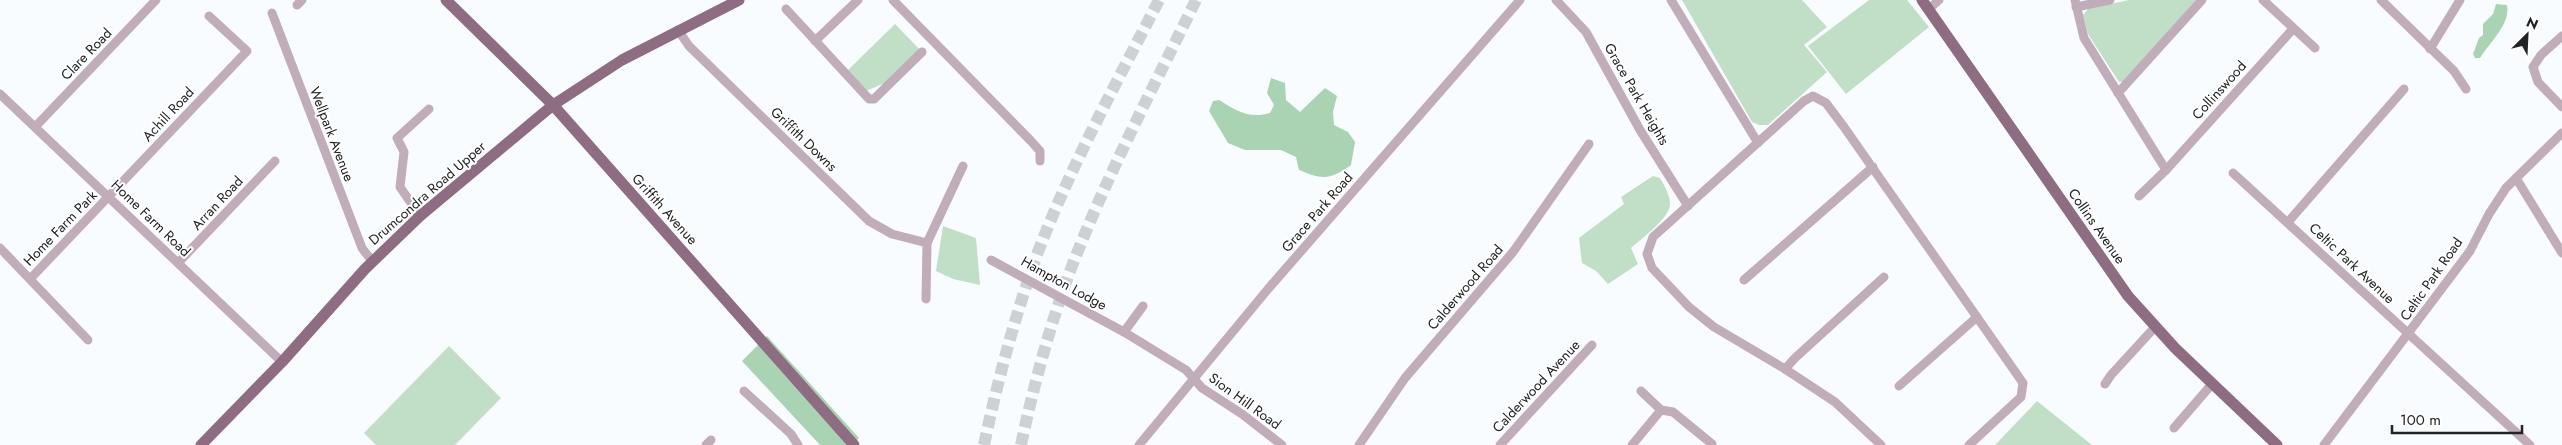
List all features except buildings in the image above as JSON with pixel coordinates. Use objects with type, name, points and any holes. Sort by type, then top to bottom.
[{"type":"main road","name":"Griffith Avenue","points":[[446,0],[554,105],[845,440],[854,445]]},
{"type":"main road","name":"Drumcondra Road Upper","points":[[201,445],[282,362],[372,262],[420,216],[554,105],[601,72],[678,30],[739,0]]},
{"type":"main road","name":"Collins Avenue","points":[[1925,4],[2104,264],[2155,327],[2277,445]]},
{"type":"street","name":"Clare Road","points":[[36,126],[156,0]]},
{"type":"street","points":[[815,41],[858,0]]},
{"type":"street","points":[[893,0],[1030,140],[1040,151],[1040,161]]},
{"type":"street","name":"Grace Park Road","points":[[1139,445],[1261,296],[1520,0]]},
{"type":"street","name":"Grace Park Heights","points":[[1556,0],[1586,32],[1640,130],[1688,206]]},
{"type":"street","points":[[1671,0],[1758,143]]},
{"type":"street","points":[[1925,4],[1939,0]]},
{"type":"street","points":[[2110,0],[2076,4],[2084,38],[2166,170]]},
{"type":"street","points":[[2118,93],[2202,0]]},
{"type":"street","points":[[2263,0],[2292,29],[2315,48]]},
{"type":"street","points":[[2381,0],[2454,71],[2466,89]]},
{"type":"street","points":[[2430,49],[2460,0]]},
{"type":"street","points":[[786,9],[869,99],[874,99],[922,52]]},
{"type":"street","name":"Wellpark Avenue","points":[[272,13],[362,248],[372,262]]},
{"type":"street","name":"Achill Road","points":[[109,197],[248,51],[210,16]]},
{"type":"street","name":"Collinswood","points":[[2139,196],[2166,170],[2292,29]]},
{"type":"street","name":"Griffith Downs","points":[[678,30],[689,46],[869,221],[892,234],[927,243]]},
{"type":"street","points":[[2562,36],[2541,55],[2533,67],[2538,82],[2562,107]]},
{"type":"street","name":"Celtic Park Avenue","points":[[2288,222],[2404,89]]},
{"type":"street","name":"Home Farm Road","points":[[0,94],[36,126],[282,362]]},
{"type":"street","points":[[1881,445],[1835,402],[1785,369],[1714,328],[1689,307],[1652,268],[1647,254],[1653,237],[1807,97],[1813,96],[1826,103],[2023,383],[2023,390],[2015,403],[1969,445]]},
{"type":"street","points":[[420,216],[400,187],[404,152],[397,138],[429,109]]},
{"type":"street","name":"Celtic Park Road","points":[[2324,445],[2470,251],[2489,214],[2516,178],[2562,133]]},
{"type":"street","name":"Calderwood Road","points":[[1359,445],[1406,378],[1513,252],[1589,144]]},
{"type":"street","name":"Arran Road","points":[[178,263],[275,161]]},
{"type":"street","points":[[926,299],[927,243],[964,166]]},
{"type":"street","points":[[1744,280],[1872,167]]},
{"type":"street","name":"Celtic Park Avenue","points":[[2233,173],[2530,445]]},
{"type":"street","points":[[2516,178],[2562,253]]},
{"type":"street","name":"Home Farm Park","points":[[30,279],[109,197]]},
{"type":"street","name":"Home Farm Park","points":[[0,248],[88,340]]},
{"type":"street","name":"Hampton Lodge","points":[[990,260],[1124,332],[1186,370],[1193,380]]},
{"type":"street","points":[[1785,369],[1794,358],[1884,277]]},
{"type":"street","points":[[1124,332],[1143,306]]},
{"type":"street","points":[[1899,386],[1977,317]]},
{"type":"street","points":[[2105,384],[2155,327]]},
{"type":"street","name":"Calderwood Avenue","points":[[1500,445],[1592,345]]},
{"type":"street","name":"Sion Hill Road","points":[[1193,380],[1282,445]]},
{"type":"street","points":[[2174,428],[2212,384]]},
{"type":"street","points":[[1641,390],[1661,410],[1673,412],[1712,444]]},
{"type":"street","points":[[744,391],[790,434],[798,445]]},
{"type":"street","points":[[1632,445],[1661,410]]},
{"type":"green space","points":[[1682,0],[1802,0],[1827,27],[1804,45],[1827,72],[1768,125],[1759,125],[1752,122]]},
{"type":"green space","points":[[1869,0],[1907,0],[1929,27],[1846,94],[1808,46]]},
{"type":"green space","points":[[2129,0],[2196,0],[2123,82],[2119,82],[2088,34],[2083,15],[2088,9]]},
{"type":"green space","points":[[2496,4],[2507,5],[2506,19],[2480,58],[2475,58],[2473,54],[2479,38],[2483,35],[2483,24],[2493,14]]},
{"type":"green space","points":[[895,24],[922,52],[885,83],[861,93],[845,73]]},
{"type":"green space","points":[[1271,78],[1285,83],[1286,100],[1300,112],[1325,88],[1337,96],[1333,112],[1334,125],[1348,132],[1355,142],[1351,165],[1332,176],[1314,176],[1299,170],[1296,157],[1281,150],[1245,150],[1228,143],[1209,111],[1213,101],[1219,100],[1243,113],[1263,115],[1270,113],[1274,105],[1267,93]]},
{"type":"green space","points":[[1653,176],[1660,178],[1666,190],[1670,201],[1669,209],[1655,228],[1631,248],[1638,264],[1608,284],[1596,271],[1582,263],[1579,238],[1624,204],[1621,197]]},
{"type":"green space","points":[[943,226],[976,238],[980,285],[953,279],[936,271]]},
{"type":"green space","points":[[767,336],[859,438],[852,445],[820,445],[742,361]]},
{"type":"green space","points":[[449,346],[501,398],[455,445],[376,445],[364,433]]},
{"type":"green space","points":[[2037,401],[2092,445],[1995,445]]},
{"type":"tunnel","points":[[984,445],[1008,347],[1038,252],[1065,187],[1159,0]]},
{"type":"tunnel","points":[[1021,445],[1043,354],[1072,266],[1115,165],[1196,0]]}]
